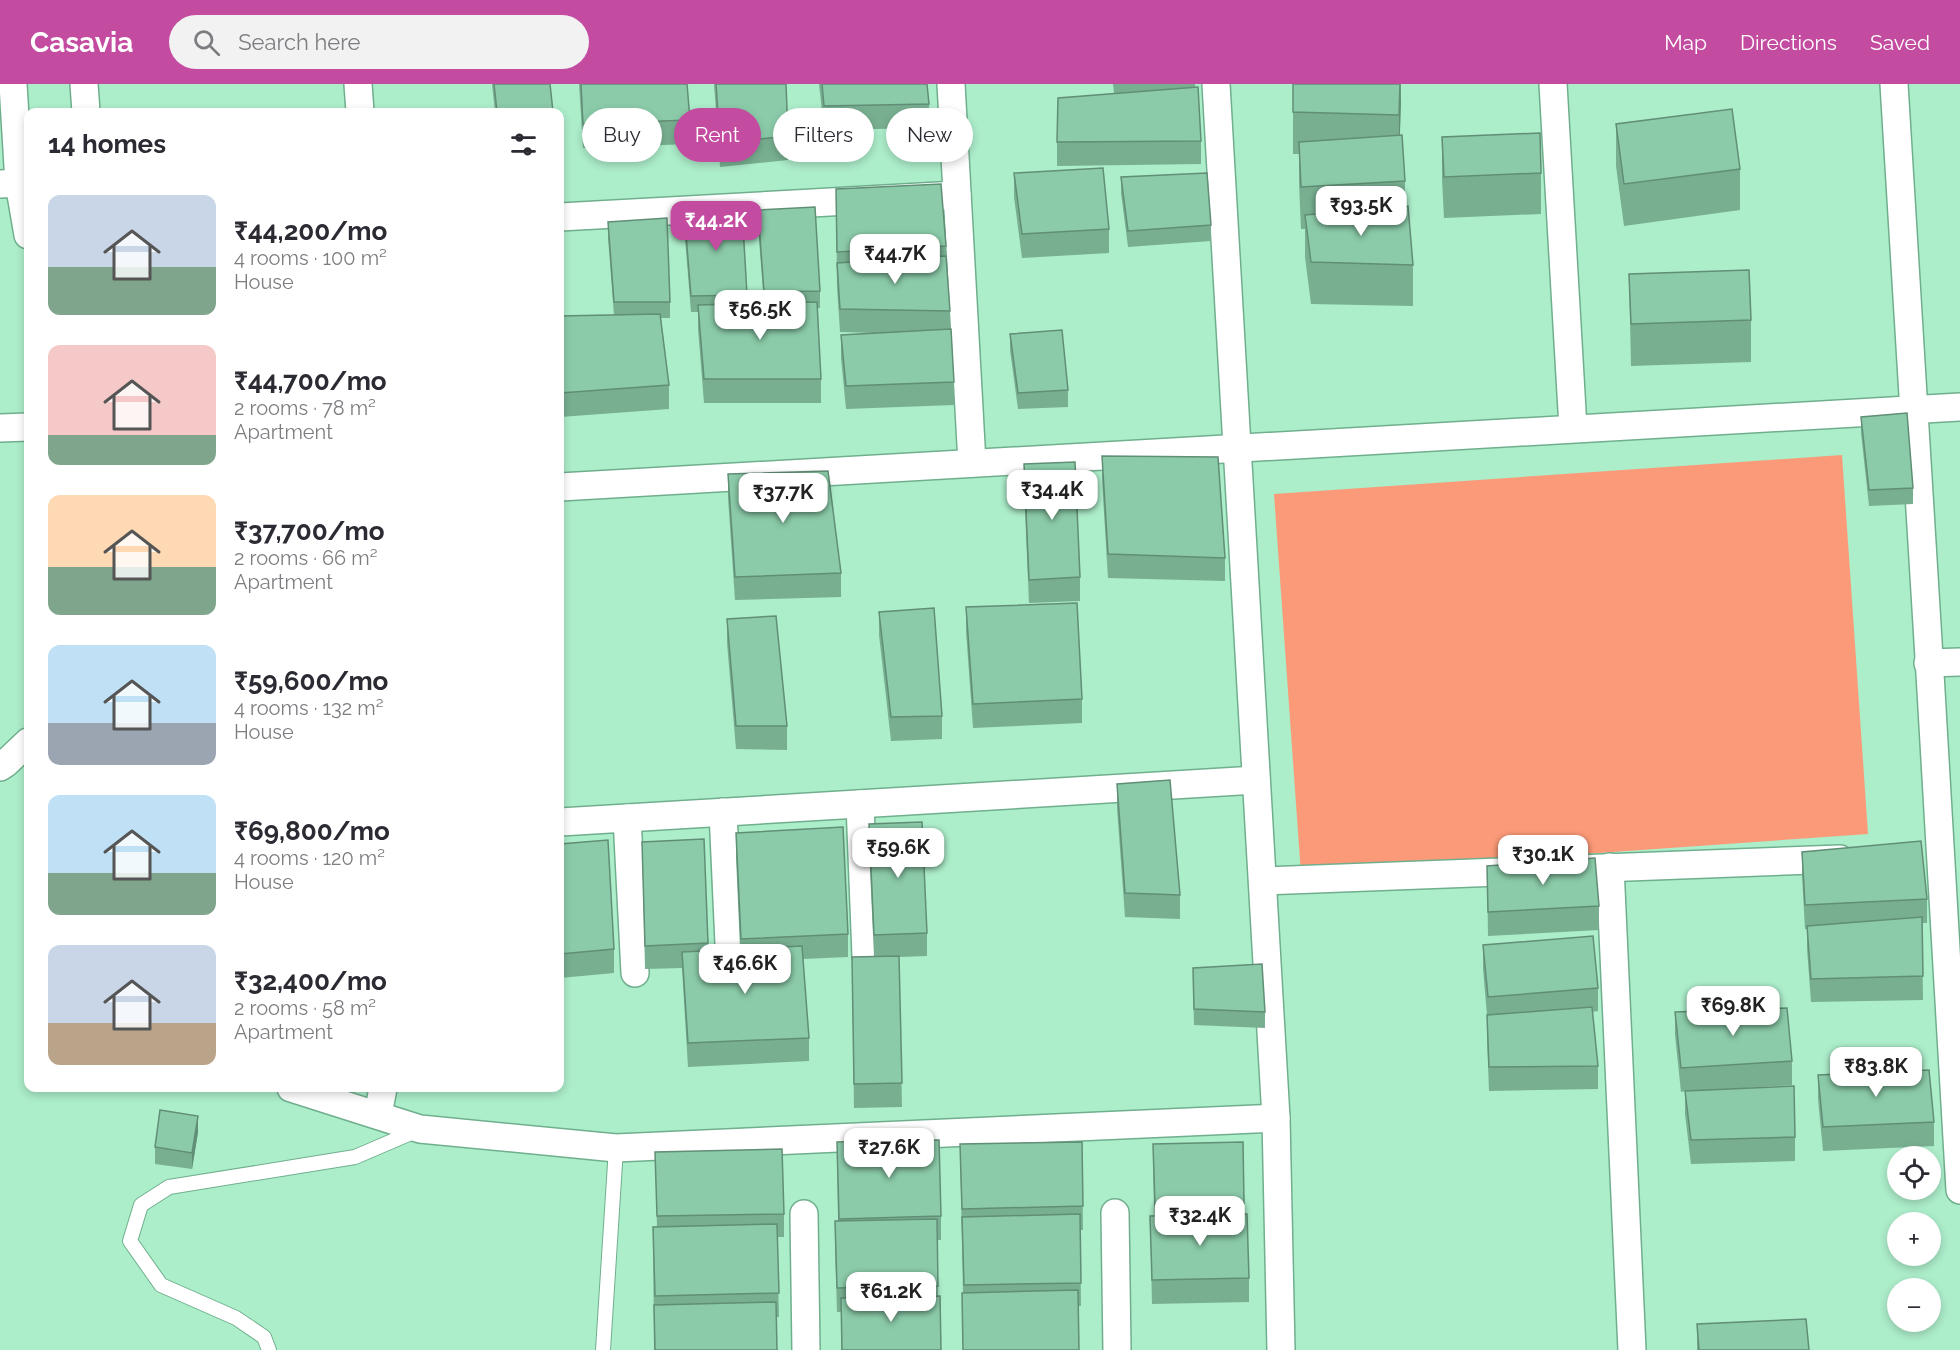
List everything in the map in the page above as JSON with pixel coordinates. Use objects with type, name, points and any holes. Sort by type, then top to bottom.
[{"type":"street","points":[[13,84],[10,183],[24,223]]},
{"type":"street","points":[[84,84],[86,108]]},
{"type":"street","points":[[358,84],[360,108]]},
{"type":"street","points":[[951,84],[972,463]]},
{"type":"street","points":[[1216,84],[1276,1118],[1281,1350]]},
{"type":"street","points":[[1553,84],[1573,428]]},
{"type":"street","points":[[1894,84],[1928,663],[1930,855],[1960,1190]]},
{"type":"street","points":[[564,217],[957,195]]},
{"type":"street","points":[[564,487],[1960,407]]},
{"type":"street","points":[[0,428],[24,427]]},
{"type":"street","points":[[1928,663],[1960,662]]},
{"type":"street","points":[[0,767],[24,746]]},
{"type":"street","points":[[564,822],[1256,780]]},
{"type":"street","points":[[860,804],[866,956]]},
{"type":"street","points":[[723,812],[730,966]]},
{"type":"street","points":[[627,818],[635,973]]},
{"type":"street","points":[[1263,881],[1859,858]]},
{"type":"street","points":[[1610,867],[1632,1350]]},
{"type":"street","points":[[304,1092],[420,1129],[616,1148],[1276,1118]]},
{"type":"street","points":[[378,1115],[382,1092]]},
{"type":"street","points":[[1115,1213],[1117,1350]]},
{"type":"street","points":[[804,1214],[806,1350]]},
{"type":"lane","points":[[269,1350],[264,1337],[236,1318],[161,1285],[130,1241],[141,1205],[169,1187],[355,1157],[420,1129]]},
{"type":"lane","points":[[603,1350],[616,1148]]},
{"type":"shaded area","points":[[1842,455],[1868,834],[1301,874],[1274,494]]},
{"type":"building","points":[[494,84],[550,84],[553,108],[497,108]]},
{"type":"building","points":[[581,84],[687,84],[689,108],[674,108],[674,121],[662,121],[662,108],[582,108]]},
{"type":"building","points":[[716,84],[786,84],[787,108],[773,108],[773,138],[761,139],[761,108],[718,108]]},
{"type":"building","points":[[822,84],[927,84],[929,104],[824,106]]},
{"type":"building","points":[[1293,84],[1400,84],[1399,115],[1293,112]]},
{"type":"building","points":[[1198,87],[1201,141],[1057,142],[1058,98]]},
{"type":"building","points":[[1732,109],[1740,169],[1624,184],[1616,124]]},
{"type":"building","points":[[1540,133],[1541,173],[1444,177],[1442,137]]},
{"type":"building","points":[[1402,135],[1405,181],[1301,187],[1299,142]]},
{"type":"building","points":[[1103,168],[1109,229],[1022,234],[1014,173]]},
{"type":"building","points":[[1207,173],[1211,225],[1128,231],[1121,177]]},
{"type":"building","points":[[941,184],[946,246],[837,252],[836,189]]},
{"type":"building","points":[[1408,206],[1413,265],[1311,262],[1305,215]]},
{"type":"building","points":[[815,207],[820,291],[764,292],[758,210]]},
{"type":"building","points":[[742,208],[747,295],[691,296],[684,210]]},
{"type":"building","points":[[667,218],[670,302],[614,302],[608,222]]},
{"type":"building","points":[[946,256],[950,311],[840,309],[837,263]]},
{"type":"building","points":[[1749,270],[1751,320],[1631,324],[1629,274]]},
{"type":"building","points":[[817,302],[821,379],[704,379],[698,305]]},
{"type":"building","points":[[660,314],[669,385],[564,393],[564,316]]},
{"type":"building","points":[[951,329],[954,382],[846,386],[841,335]]},
{"type":"building","points":[[1062,330],[1068,390],[1018,393],[1010,334]]},
{"type":"building","points":[[1907,413],[1913,488],[1869,490],[1861,417]]},
{"type":"building","points":[[1102,456],[1218,457],[1225,558],[1108,554]]},
{"type":"building","points":[[1075,462],[1080,577],[1029,580],[1024,464]]},
{"type":"building","points":[[828,471],[841,573],[735,577],[728,474]]},
{"type":"building","points":[[1077,603],[1082,699],[973,704],[966,607]]},
{"type":"building","points":[[934,608],[942,716],[891,717],[879,612]]},
{"type":"building","points":[[776,616],[787,726],[736,726],[727,619]]},
{"type":"building","points":[[1170,780],[1180,895],[1125,893],[1117,784]]},
{"type":"building","points":[[922,822],[927,933],[874,935],[869,824]]},
{"type":"building","points":[[843,827],[848,934],[741,939],[736,833]]},
{"type":"building","points":[[704,839],[708,943],[645,946],[642,842]]},
{"type":"building","points":[[608,840],[614,949],[564,954],[564,844]]},
{"type":"building","points":[[1921,841],[1927,899],[1805,905],[1802,852]]},
{"type":"building","points":[[1595,858],[1599,906],[1488,912],[1487,866]]},
{"type":"building","points":[[1922,917],[1923,976],[1811,979],[1807,926]]},
{"type":"building","points":[[1593,936],[1598,988],[1488,997],[1483,945]]},
{"type":"building","points":[[802,946],[809,1038],[688,1043],[682,952]]},
{"type":"building","points":[[899,956],[902,1083],[854,1084],[852,957]]},
{"type":"building","points":[[1262,964],[1265,1012],[1194,1009],[1193,968]]},
{"type":"building","points":[[1592,1007],[1598,1066],[1489,1067],[1487,1015]]},
{"type":"building","points":[[1787,1008],[1792,1061],[1681,1068],[1675,1012]]},
{"type":"building","points":[[1929,1070],[1934,1122],[1823,1127],[1818,1075]]},
{"type":"building","points":[[1794,1086],[1795,1137],[1691,1140],[1685,1091]]},
{"type":"building","points":[[160,1110],[198,1116],[192,1153],[155,1147]]},
{"type":"building","points":[[939,1140],[941,1216],[839,1219],[837,1142]]},
{"type":"building","points":[[1082,1142],[1083,1206],[962,1209],[960,1144]]},
{"type":"building","points":[[1243,1142],[1244,1203],[1155,1206],[1153,1144]]},
{"type":"building","points":[[782,1149],[784,1214],[657,1216],[655,1152]]},
{"type":"building","points":[[1080,1214],[1081,1283],[964,1285],[962,1217]]},
{"type":"building","points":[[1247,1214],[1249,1278],[1152,1280],[1150,1216]]},
{"type":"building","points":[[937,1219],[938,1286],[837,1288],[835,1221]]},
{"type":"building","points":[[777,1224],[779,1293],[655,1296],[653,1227]]},
{"type":"building","points":[[1078,1290],[1079,1350],[963,1350],[962,1293]]},
{"type":"building","points":[[940,1296],[941,1350],[842,1350],[841,1298]]},
{"type":"building","points":[[776,1302],[777,1350],[655,1350],[654,1305]]},
{"type":"building","points":[[1806,1319],[1809,1350],[1699,1350],[1697,1324]]}]
